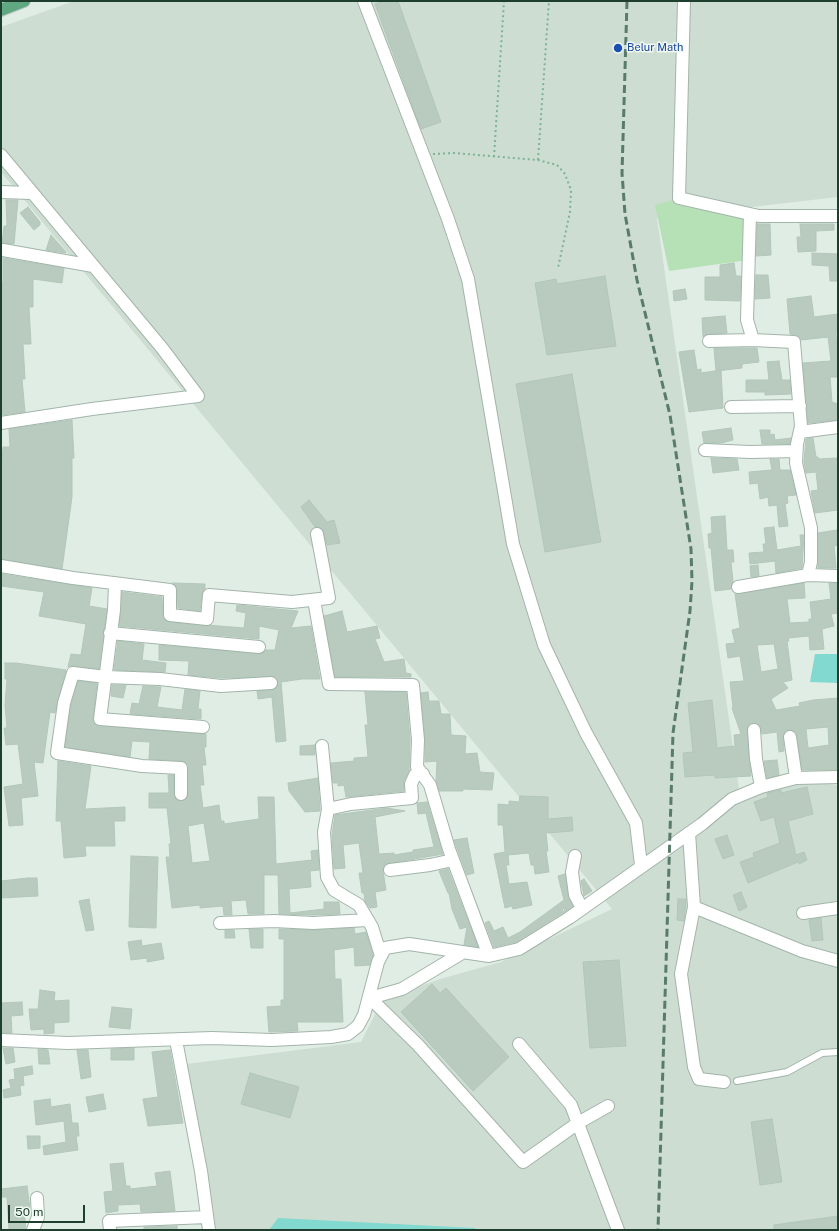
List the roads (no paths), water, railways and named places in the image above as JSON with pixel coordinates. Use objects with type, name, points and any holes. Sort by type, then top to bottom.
[{"type":"main road","points":[[1,10],[24,1]]},
{"type":"street","points":[[364,1],[448,218],[468,279],[515,552],[544,645],[586,733],[636,823],[641,866]]},
{"type":"street","points":[[684,1],[679,198],[760,216],[838,216]]},
{"type":"street","points":[[1,155],[162,348],[198,396],[92,409],[1,423]]},
{"type":"street","points":[[1,192],[32,193]]},
{"type":"street","points":[[750,214],[747,320],[753,340]]},
{"type":"street","points":[[3,250],[93,266]]},
{"type":"street","points":[[709,341],[753,340],[794,342],[801,426],[796,451],[796,463],[811,528],[812,562],[808,575]]},
{"type":"street","points":[[731,407],[800,406]]},
{"type":"street","points":[[800,432],[838,427]]},
{"type":"street","points":[[705,450],[750,452],[796,451]]},
{"type":"street","points":[[1,566],[170,590],[170,615],[207,619],[209,595],[292,602],[329,598],[317,534]]},
{"type":"street","points":[[738,587],[808,575],[838,576]]},
{"type":"street","points":[[115,583],[106,677],[100,719],[203,727]]},
{"type":"street","points":[[314,600],[329,684],[413,685],[418,740],[417,767],[430,785],[453,860],[489,956]]},
{"type":"street","points":[[110,633],[259,647]]},
{"type":"street","points":[[181,794],[181,768],[142,766],[57,753],[64,703],[73,673],[221,686],[271,683]]},
{"type":"street","points":[[754,730],[756,759],[761,787]]},
{"type":"street","points":[[790,737],[796,778]]},
{"type":"street","points":[[322,746],[328,809],[324,832],[327,877],[334,890],[359,905],[372,927],[381,956]]},
{"type":"street","points":[[328,809],[351,804],[412,798],[412,784],[415,775],[423,774]]},
{"type":"street","points":[[1,1040],[68,1043],[212,1038],[272,1040],[348,1034],[358,1026],[370,998],[381,956],[385,948],[409,944],[489,956],[518,949],[582,908],[689,833],[732,799],[761,787],[796,778],[838,777]]},
{"type":"street","points":[[689,833],[694,907],[681,974],[694,1067],[699,1079],[724,1082]]},
{"type":"street","points":[[575,856],[572,872],[575,895],[582,908]]},
{"type":"street","points":[[390,870],[430,865],[453,860]]},
{"type":"street","points":[[694,907],[802,952],[838,960]]},
{"type":"street","points":[[803,913],[838,908]]},
{"type":"street","points":[[220,923],[274,921],[313,923],[368,920]]},
{"type":"street","points":[[370,998],[402,989],[462,953]]},
{"type":"street","points":[[370,998],[418,1044],[522,1162],[578,1123],[608,1106]]},
{"type":"street","points":[[176,1040],[208,1217],[209,1230]]},
{"type":"street","points":[[519,1044],[571,1105],[618,1230]]},
{"type":"street","points":[[33,1230],[38,1217],[37,1198]]},
{"type":"street","points":[[110,1230],[109,1221],[208,1217]]},
{"type":"lane","points":[[737,1081],[787,1072],[822,1053],[838,1052]]},
{"type":"water","points":[[815,654],[838,654],[838,683],[810,682]]},
{"type":"water","points":[[278,1218],[474,1228],[479,1230],[269,1230]]},
{"type":"railway","points":[[627,1],[622,173],[625,214],[637,280],[670,415],[691,549],[692,581],[690,611],[673,733],[658,1230]]},
{"type":"place","name":"Belur Math","points":[[618,48]]}]
